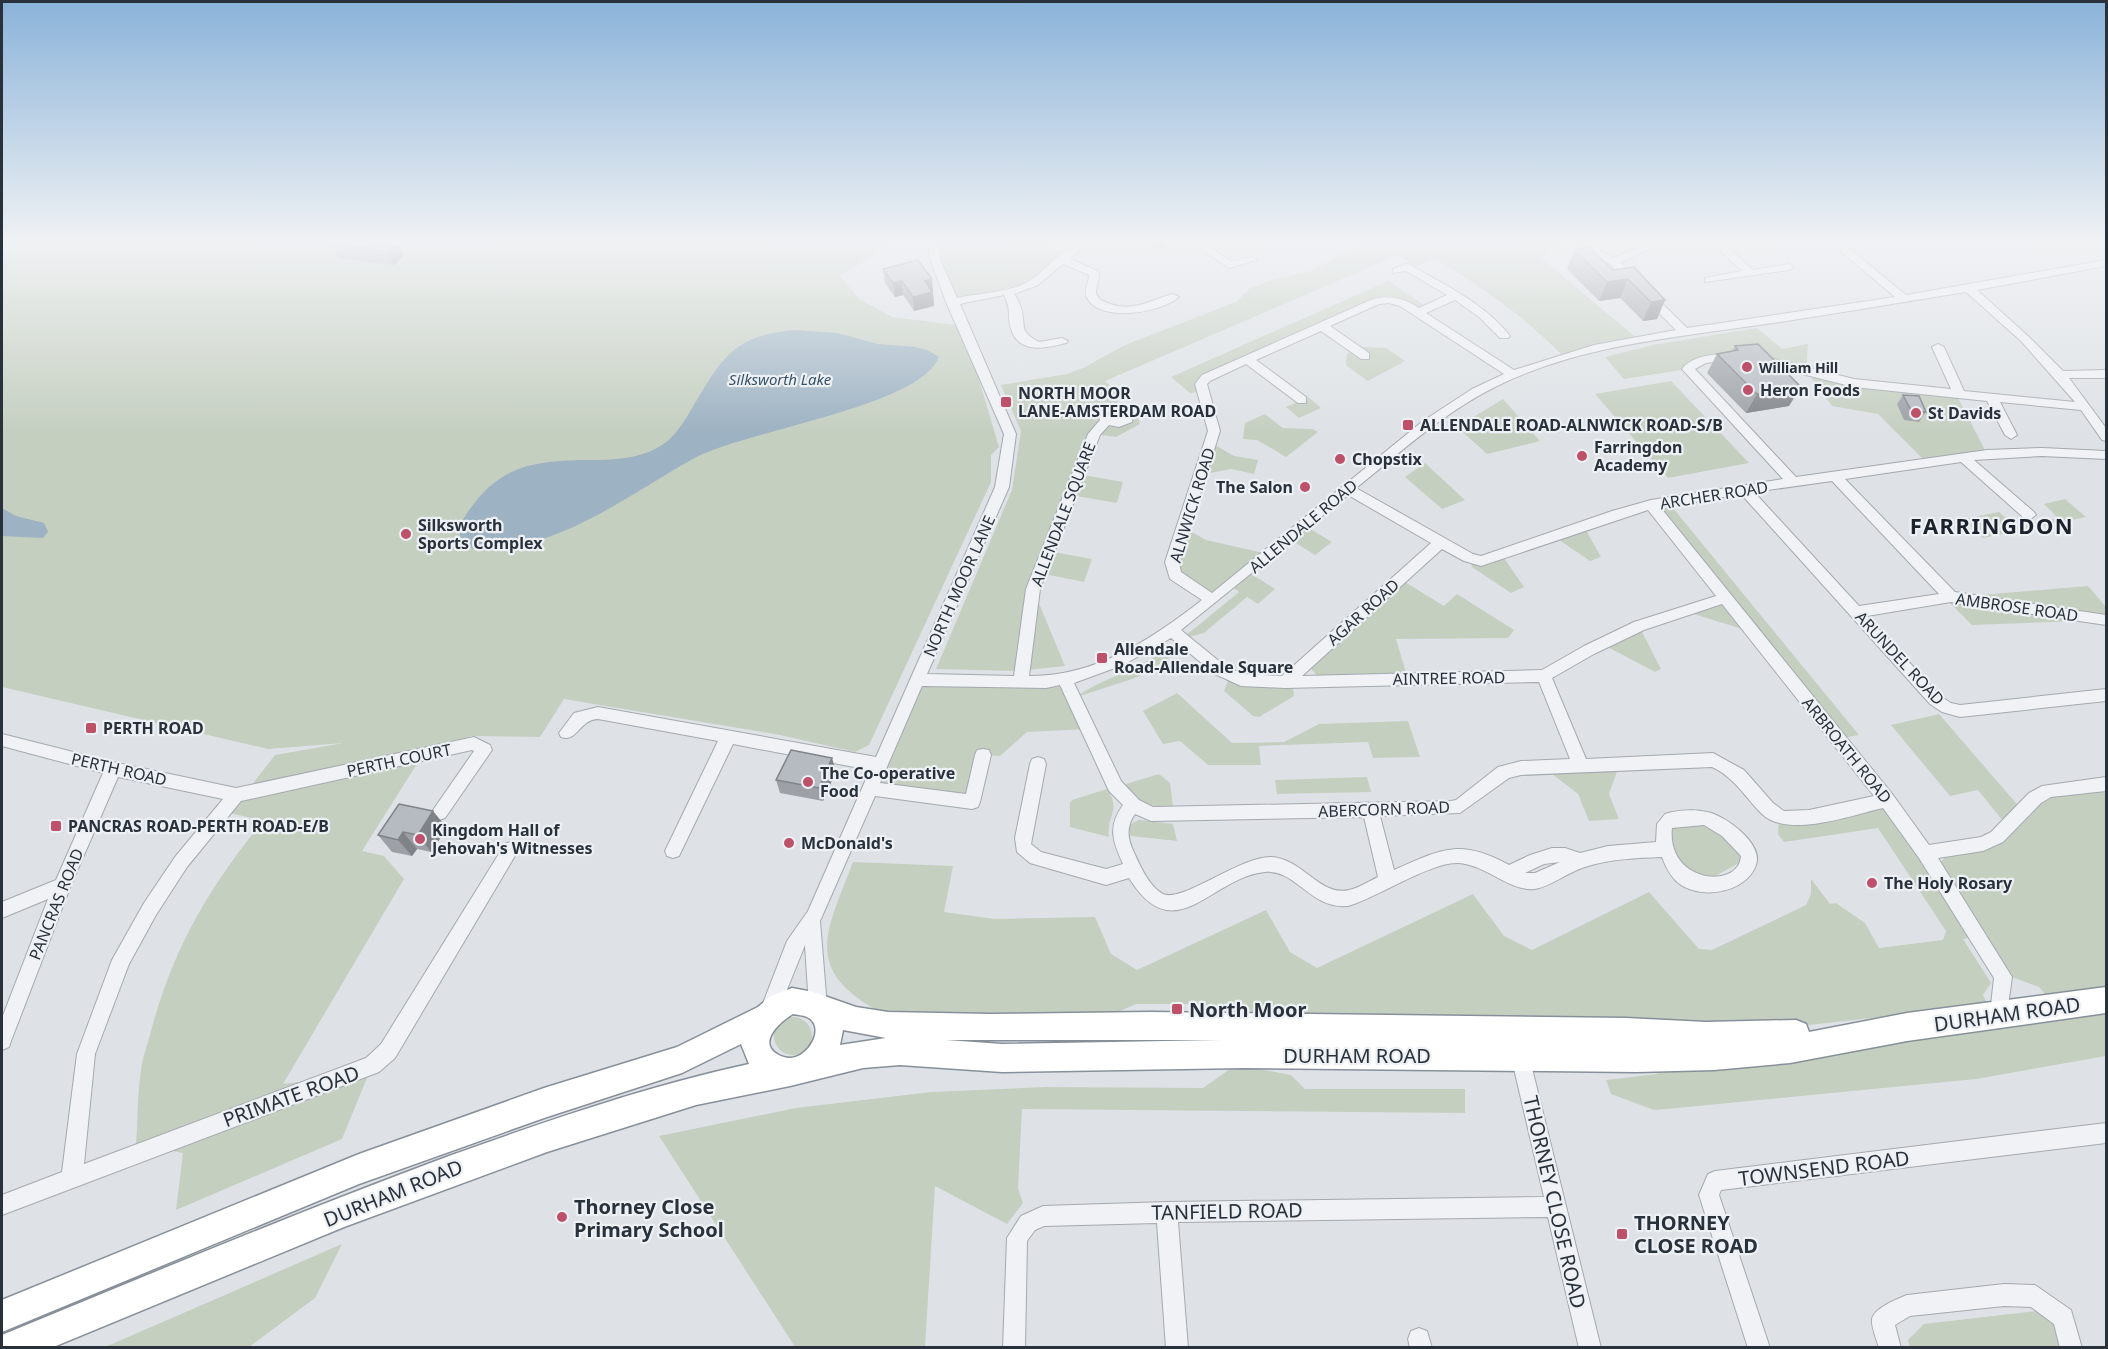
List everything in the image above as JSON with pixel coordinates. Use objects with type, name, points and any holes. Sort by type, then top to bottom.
[{"type":"highway","name":"DURHAM ROAD","points":[[10,1347],[462,1165],[684,1094],[735,1080],[797,1070],[863,1054],[900,1051],[1002,1058],[1244,1054],[1714,1056],[1790,1049],[1907,1027],[2106,1000]]},
{"type":"highway","name":"DURHAM ROAD","points":[[2,1316],[359,1169],[512,1114],[682,1059],[766,1016],[782,1004],[792,1001],[803,1001],[856,1020],[888,1025],[990,1028],[1207,1026],[1626,1032],[1706,1036],[1782,1035],[1907,1027]]},
{"type":"highway","points":[[766,1016],[756,1038],[757,1049],[768,1065],[797,1070],[817,1060],[829,1041],[828,1019],[820,1009]]},
{"type":"street","name":"NORTH MOOR LANE","points":[[766,1016],[793,946],[812,921],[1002,487],[1010,434],[954,307]]},
{"type":"street","points":[[1015,307],[1019,334],[1034,350],[1062,341]]},
{"type":"street","points":[[1107,307],[1128,315],[1153,307]]},
{"type":"street","name":"ALNWICK ROAD","points":[[1212,600],[1175,575],[1172,562],[1214,431],[1201,384],[1206,378],[1364,307]]},
{"type":"street","name":"ALNWICK ROAD","points":[[1411,307],[1512,374]]},
{"type":"street","points":[[1419,312],[1430,307]]},
{"type":"street","points":[[1471,307],[1493,324],[1503,336]]},
{"type":"street","points":[[1659,307],[1684,332]]},
{"type":"street","name":"ALLENDALE ROAD","points":[[918,680],[1021,682],[1065,680],[1124,660],[1172,631],[1212,600],[1417,431],[1458,402],[1512,374],[1586,351],[1684,332],[1840,307]]},
{"type":"street","points":[[1990,307],[2037,349],[2061,375],[2106,436]]},
{"type":"street","points":[[1322,326],[1367,359]]},
{"type":"street","points":[[1938,347],[1960,394]]},
{"type":"street","points":[[1793,482],[1689,373],[1688,369],[1692,364],[1739,355],[1854,383],[2086,406]]},
{"type":"street","points":[[1248,360],[1302,400]]},
{"type":"street","points":[[2061,375],[2106,374]]},
{"type":"street","points":[[1992,398],[2010,435]]},
{"type":"street","name":"ALLENDALE SQUARE","points":[[1021,682],[1033,589],[1094,434],[1106,421]]},
{"type":"street","name":"ARCHER ROAD","points":[[1347,489],[1469,558],[1481,561],[1490,560],[1545,538],[1651,505],[1744,489],[1987,454],[2042,452],[2106,455]]},
{"type":"street","points":[[1964,457],[2029,515]]},
{"type":"street","points":[[1836,477],[1951,597]]},
{"type":"street","name":"ARUNDEL ROAD","points":[[1744,489],[1935,700],[1947,708],[1960,711],[2106,695]]},
{"type":"street","name":"ARBROATH ROAD","points":[[1651,505],[1887,800],[1925,853],[2003,977],[1999,1014]]},
{"type":"street","name":"AGAR ROAD","points":[[1285,682],[1441,542]]},
{"type":"street","name":"AMBROSE ROAD","points":[[1857,612],[1951,597],[2106,620]]},
{"type":"street","name":"AINTREE ROAD","points":[[1172,631],[1230,676],[1252,681],[1544,676],[1589,650],[1640,626],[1725,598]]},
{"type":"street","points":[[1544,676],[1580,764]]},
{"type":"street","points":[[1065,680],[1115,786],[1133,805],[1119,826],[1120,839],[1133,869],[1152,897],[1164,903],[1179,903],[1250,867],[1263,864],[1277,865],[1290,870],[1314,890],[1326,896],[1347,898],[1455,855],[1488,862],[1522,881],[1536,881],[1579,861],[1608,853],[1666,849]]},
{"type":"street","points":[[567,733],[578,717],[585,713],[598,713],[881,765]]},
{"type":"street","points":[[673,851],[729,736]]},
{"type":"street","name":"PERTH ROAD","points":[[2,740],[113,769],[237,795]]},
{"type":"street","name":"PERTH COURT","points":[[237,795],[474,743],[484,750],[439,813]]},
{"type":"street","points":[[870,789],[972,802],[983,754]]},
{"type":"street","name":"ABERCORN ROAD","points":[[1133,805],[1151,814],[1174,815],[1451,808],[1460,806],[1504,772],[1521,768],[1713,760],[1729,767],[1744,778],[1768,809],[1779,817],[1789,819],[1887,800]]},
{"type":"street","points":[[1038,764],[1023,847],[1036,858],[1106,877],[1133,869]]},
{"type":"street","name":"PANCRAS ROAD","points":[[2,1041],[62,885],[113,769]]},
{"type":"street","points":[[1925,853],[1983,844],[1997,837],[2035,798],[2048,791],[2106,784]]},
{"type":"street","points":[[72,1177],[86,1054],[122,960],[150,909],[181,862],[237,795]]},
{"type":"street","points":[[1370,809],[1388,881]]},
{"type":"street","points":[[1671,819],[1711,819],[1731,833],[1743,846],[1749,855],[1749,863],[1743,872],[1725,881],[1704,886],[1677,871],[1666,849],[1662,830],[1671,819]]},
{"type":"street","name":"PRIMATE ROAD","points":[[2,1205],[372,1065],[387,1051],[511,849]]},
{"type":"street","points":[[2,910],[62,885]]},
{"type":"street","name":"NORTH MOOR LANE","points":[[812,921],[820,1009]]},
{"type":"street","name":"THORNEY CLOSE ROAD","points":[[1520,1056],[1590,1347]]},
{"type":"street","name":"TOWNSEND ROAD","points":[[1759,1347],[1709,1196],[1715,1181],[2106,1133]]},
{"type":"street","name":"TANFIELD ROAD","points":[[1014,1347],[1017,1238],[1028,1223],[1043,1216],[1167,1212],[1556,1207]]},
{"type":"street","points":[[1167,1212],[1177,1347]]},
{"type":"street","points":[[1890,1347],[1884,1320],[1907,1306],[2004,1295],[2035,1296],[2063,1318],[2071,1347]]},
{"type":"green space","name":"Silksworth Sports Complex","points":[[2,307],[874,307],[892,317],[963,326],[999,447],[991,455],[991,482],[869,745],[855,752],[780,735],[564,699],[540,737],[472,736],[427,748],[362,851],[384,856],[404,879],[283,1084],[369,1073],[342,1139],[176,1210],[183,1153],[136,1144],[142,1066],[170,972],[210,895],[263,821],[230,813],[275,755],[344,743],[268,749],[2,687]]},
{"type":"green space","points":[[1223,307],[1277,307],[1105,381],[1120,395],[1117,404],[1137,413],[1140,424],[1116,437],[1094,434],[1078,474],[1123,482],[1117,503],[1070,495],[1048,551],[1092,559],[1084,582],[1039,573],[1033,589],[1065,666],[1018,671],[936,669],[1012,490],[1021,431],[1001,385],[1067,374],[1125,345]]},
{"type":"green space","points":[[1329,307],[1364,307],[1206,378],[1201,392],[1190,393],[1171,377]]},
{"type":"green space","points":[[1411,307],[1429,308],[1419,312]]},
{"type":"green space","points":[[1507,307],[1600,307],[1639,340],[1563,356]]},
{"type":"green space","points":[[1757,328],[1782,349],[1808,344],[1806,371],[1769,362],[1700,362],[1688,369],[1624,379],[1605,357],[1653,345]]},
{"type":"green space","points":[[1363,347],[1386,348],[1405,361],[1368,381],[1346,365],[1347,354]]},
{"type":"green space","points":[[1806,371],[1854,383],[1956,394],[1987,454],[1927,463],[1878,414],[1832,406]]},
{"type":"green space","points":[[1671,381],[1749,463],[1668,478],[1595,394]]},
{"type":"green space","points":[[1308,397],[1321,408],[1299,418],[1286,407]]},
{"type":"green space","points":[[1503,399],[1540,441],[1487,454],[1457,427]]},
{"type":"green space","points":[[1265,414],[1283,428],[1312,429],[1318,432],[1286,457],[1257,440],[1243,439],[1245,423]]},
{"type":"green space","points":[[1210,442],[1234,456],[1258,460],[1254,474],[1231,469],[1200,475]]},
{"type":"green space","points":[[1425,463],[1465,500],[1442,509],[1405,477]]},
{"type":"green space","points":[[2065,499],[2086,517],[1983,538],[1963,519],[1999,512],[2016,527],[2058,518],[2044,504]]},
{"type":"green space","points":[[1668,502],[1859,735],[1838,739],[1752,632],[1684,611],[1724,598],[1651,505]]},
{"type":"green space","points":[[1304,525],[1332,542],[1315,555],[1288,538]]},
{"type":"green space","points":[[1583,525],[1601,557],[1590,561],[1552,535]]},
{"type":"green space","points":[[1183,527],[1206,540],[1268,554],[1248,572],[1275,589],[1258,604],[1247,597],[1204,633],[1181,639],[1168,659],[1138,677],[1074,698],[1157,655],[1189,633],[1239,592],[1230,585],[1212,600],[1175,575]]},
{"type":"green space","points":[[1502,555],[1524,587],[1511,593],[1472,567],[1469,558]]},
{"type":"green space","points":[[1400,579],[1444,606],[1457,594],[1514,630],[1508,638],[1396,639],[1408,679],[1322,681],[1306,663]]},
{"type":"green space","points":[[2088,586],[2106,607],[2106,620],[1972,625],[1945,598]]},
{"type":"green space","points":[[1639,626],[1661,669],[1655,672],[1602,644]]},
{"type":"green space","points":[[1230,676],[1292,681],[1294,696],[1259,717],[1253,716],[1224,691]]},
{"type":"green space","points":[[918,680],[1065,680],[1088,729],[1027,732],[1000,756],[983,755],[972,802],[870,789]]},
{"type":"green space","points":[[1177,693],[1232,743],[1284,742],[1319,724],[1408,721],[1420,757],[1373,758],[1368,742],[1259,746],[1261,765],[1208,765],[1180,741],[1163,744],[1143,711]]},
{"type":"green space","points":[[1939,714],[2022,810],[2048,791],[2106,784],[2106,987],[2048,997],[2039,987],[2009,976],[1940,869],[1941,862],[1946,856],[2007,826],[1978,790],[1950,796],[1891,725]]},
{"type":"green space","points":[[1620,763],[1609,794],[1619,819],[1589,821],[1578,794],[1543,767]]},
{"type":"green space","points":[[1159,774],[1170,783],[1173,807],[1159,807],[1146,803],[1134,795],[1126,784]]},
{"type":"green space","points":[[1367,777],[1371,792],[1277,794],[1275,780]]},
{"type":"green space","points":[[1107,789],[1113,802],[1109,837],[1070,827],[1072,800]]},
{"type":"green space","points":[[1887,800],[1977,936],[1963,939],[1991,983],[1983,995],[1988,1005],[1782,1028],[1231,1020],[1193,1004],[1136,1004],[1104,1018],[880,1012],[855,996],[839,980],[830,964],[827,947],[829,928],[835,908],[853,862],[953,866],[944,912],[995,919],[1095,917],[1111,954],[1137,970],[1266,910],[1290,952],[1317,968],[1473,894],[1504,936],[1532,950],[1649,892],[1699,949],[1712,950],[1806,905],[1811,894],[1811,879],[1830,904],[1836,903],[1865,923],[1879,948],[1943,940],[1946,931],[1878,828],[1784,842],[1778,834],[1779,817]]},
{"type":"green space","points":[[1140,820],[1173,824],[1177,841],[1131,836],[1130,825]]},
{"type":"green space","points":[[1709,822],[1741,855],[1739,863],[1708,880],[1686,872],[1667,836],[1670,828]]},
{"type":"green space","points":[[2106,1012],[2106,1056],[1976,1079],[1654,1110],[1611,1094],[1606,1080],[1657,1074],[1654,1066],[1852,1046]]},
{"type":"green space","points":[[793,1017],[807,1022],[812,1036],[807,1050],[793,1055],[779,1050],[774,1036],[779,1022]]},
{"type":"green space","points":[[1230,1069],[1259,1069],[1291,1075],[1305,1089],[1465,1089],[1465,1113],[1022,1109],[1018,1188],[1023,1203],[1007,1224],[935,1186],[925,1347],[795,1347],[659,1136],[796,1108],[931,1092],[1046,1087],[1203,1088]]},
{"type":"green space","points":[[342,1244],[315,1298],[249,1347],[105,1347]]},
{"type":"green space","points":[[2036,1311],[2058,1328],[2060,1347],[1910,1348],[1908,1340],[1924,1324]]},
{"type":"water","name":"Silksworth Lake","points":[[795,330],[837,333],[878,344],[915,347],[927,350],[939,357],[925,375],[899,390],[865,404],[716,449],[691,460],[603,512],[558,533],[534,542],[484,551],[470,547],[461,537],[458,528],[471,507],[499,479],[531,465],[571,460],[627,458],[657,448],[667,442],[678,429],[728,355],[755,338]]},
{"type":"water","points":[[2,508],[16,516],[44,523],[48,532],[43,538],[2,536]]},
{"type":"building","points":[[1758,344],[1801,387],[1757,394],[1717,354],[1738,350],[1735,346]]},
{"type":"building","points":[[1903,395],[1919,396],[1926,412],[1911,410]]},
{"type":"building","points":[[791,750],[832,758],[819,788],[776,780]]},
{"type":"building","points":[[399,804],[433,811],[418,835],[403,832],[398,840],[378,835]]},
{"type":"place","name":"William Hill","points":[[1747,367]]},
{"type":"place","name":"Heron Foods","points":[[1748,390]]},
{"type":"place","name":"NORTH MOOR LANE-AMSTERDAM ROAD","points":[[1006,402]]},
{"type":"place","name":"St Davids","points":[[1916,413]]},
{"type":"place","name":"ALLENDALE ROAD-ALNWICK ROAD-S/B","points":[[1408,425]]},
{"type":"place","name":"Farringdon Academy","points":[[1582,456]]},
{"type":"place","name":"Chopstix","points":[[1340,459]]},
{"type":"place","name":"The Salon","points":[[1305,487]]},
{"type":"place","name":"Silksworth Sports Complex","points":[[406,534]]},
{"type":"place","name":"Allendale Road-Allendale Square","points":[[1102,658]]},
{"type":"place","name":"PERTH ROAD","points":[[91,728]]},
{"type":"place","name":"The Co-operative Food","points":[[808,782]]},
{"type":"place","name":"PANCRAS ROAD-PERTH ROAD-E/B","points":[[56,826]]},
{"type":"place","name":"Kingdom Hall of Jehovah's Witnesses","points":[[420,839]]},
{"type":"place","name":"McDonald's","points":[[789,843]]},
{"type":"place","name":"The Holy Rosary","points":[[1872,883]]},
{"type":"place","name":"North Moor","points":[[1177,1009]]},
{"type":"place","name":"Thorney Close Primary School","points":[[562,1217]]},
{"type":"place","name":"THORNEY CLOSE ROAD","points":[[1622,1234]]},
{"type":"district","name":"FARRINGDON","points":[[1992,525]]}]
